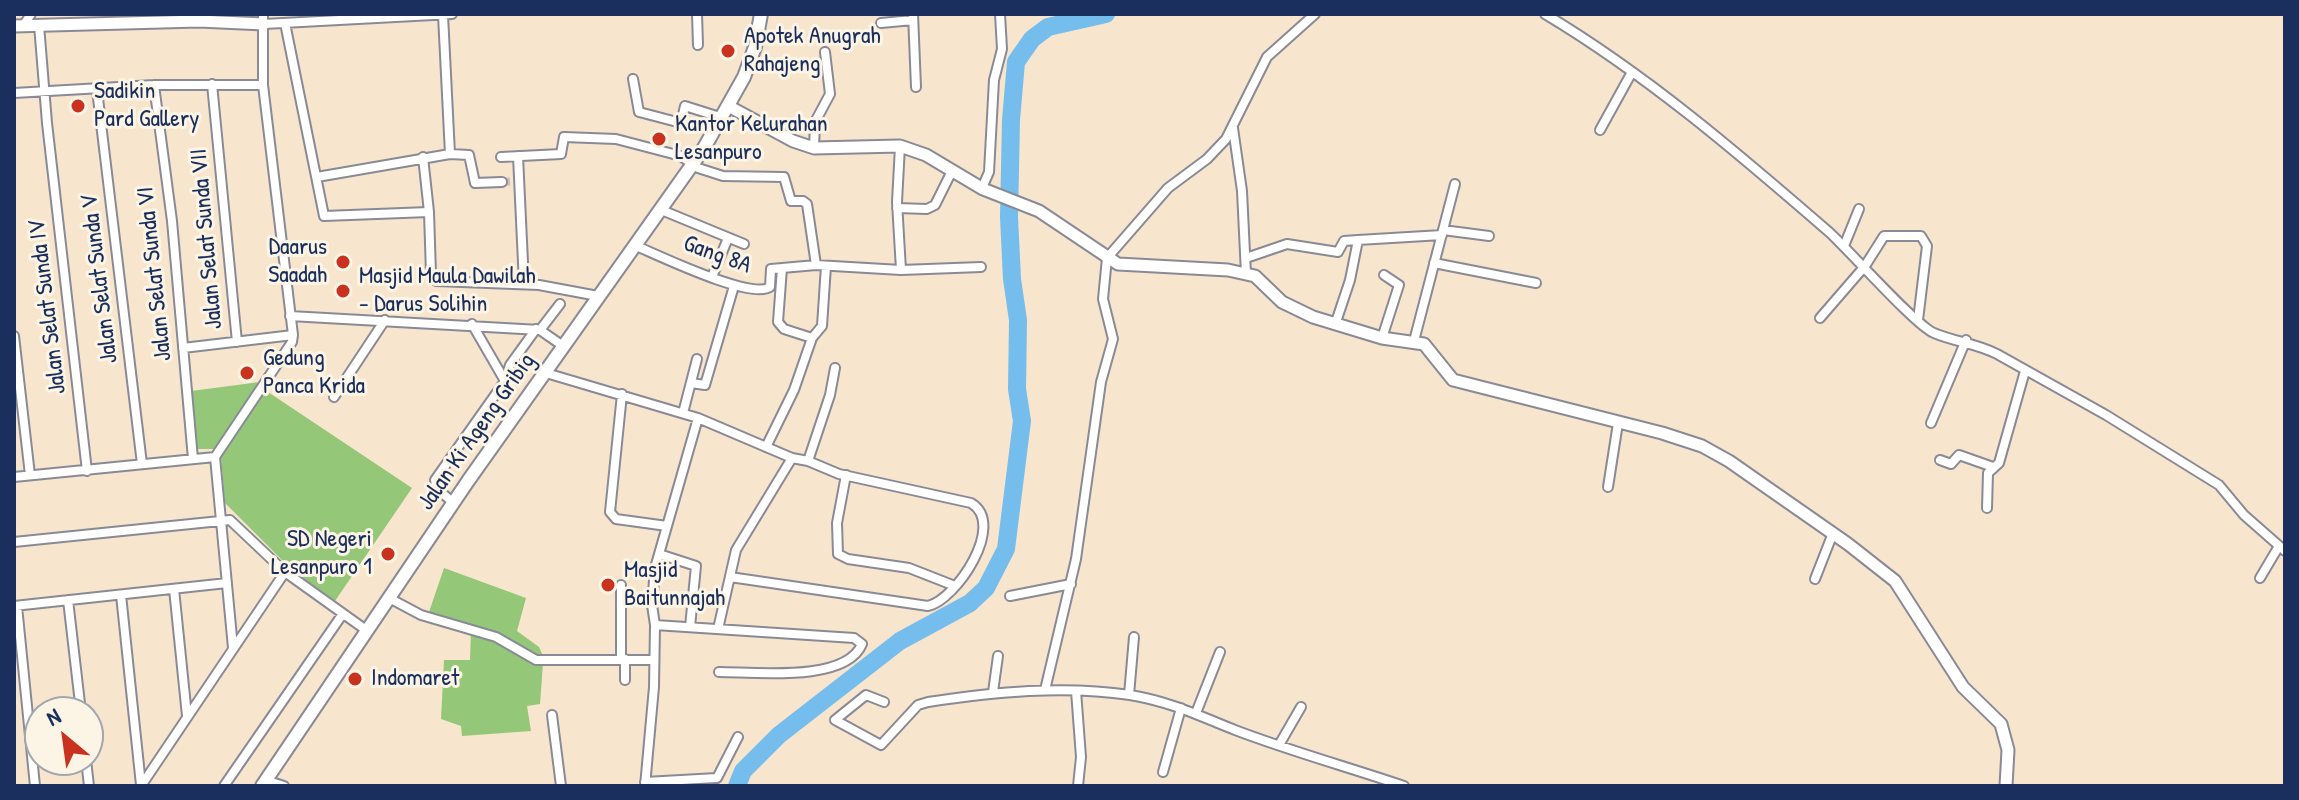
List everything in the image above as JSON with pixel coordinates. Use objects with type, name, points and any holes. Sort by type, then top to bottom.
[{"type":"main road","name":"Jalan Ki Ageng Gribig","points":[[264,783],[366,630],[726,112],[755,47],[761,14]]},
{"type":"street","points":[[18,26],[31,14]]},
{"type":"street","points":[[18,26],[264,19],[285,23],[362,16],[452,14]]},
{"type":"street","points":[[697,14],[698,45]]},
{"type":"street","points":[[983,189],[989,172],[994,80],[1002,41],[1000,14]]},
{"type":"street","points":[[1045,690],[1071,584],[1101,382],[1113,339],[1103,299],[1102,255],[1168,188],[1215,152],[1233,127],[1267,57],[1315,14]]},
{"type":"street","points":[[1545,14],[1632,72],[1728,146],[1844,246],[1933,333],[1966,340],[2025,371],[2106,415],[2219,485],[2244,515],[2282,548],[2260,578]]},
{"type":"street","points":[[443,15],[450,154]]},
{"type":"street","points":[[881,23],[913,17],[916,87]]},
{"type":"street","points":[[233,648],[215,457],[292,342],[293,335],[263,85],[264,19]]},
{"type":"street","points":[[285,23],[317,177],[321,211],[326,217],[429,212]]},
{"type":"street","name":"Jalan Selat Sunda IV","points":[[39,25],[87,471]]},
{"type":"street","points":[[814,148],[815,122],[829,98],[825,52]]},
{"type":"street","points":[[1600,130],[1632,72]]},
{"type":"street","points":[[633,79],[639,112],[681,123],[685,106],[726,112],[814,148],[900,146],[926,155],[983,189],[1039,211],[1102,255],[1122,265],[1246,274],[1259,279],[1282,302],[1335,325],[1382,338],[1414,341],[1429,348],[1453,380],[1662,433],[1718,454],[1833,533],[1895,581],[1963,687],[2001,724],[2008,750],[2006,786]]},
{"type":"street","name":"Jalan Selat Sunda VII","points":[[212,84],[237,342]]},
{"type":"street","points":[[14,93],[154,85],[263,85]]},
{"type":"street","name":"Jalan Selat Sunda VI","points":[[154,85],[193,459]]},
{"type":"street","name":"Jalan Selat Sunda V","points":[[97,90],[142,464]]},
{"type":"street","points":[[1233,127],[1246,274]]},
{"type":"street","points":[[501,157],[561,154],[564,137],[616,139],[681,156],[723,176],[784,177],[791,201],[805,202],[816,265]]},
{"type":"street","points":[[900,146],[897,208],[901,270]]},
{"type":"street","points":[[317,177],[450,154],[469,155],[475,183],[502,182]]},
{"type":"street","points":[[518,156],[524,284]]},
{"type":"street","points":[[423,157],[431,274],[436,281],[524,284],[598,296]]},
{"type":"street","points":[[897,208],[927,209],[935,205],[952,171]]},
{"type":"street","points":[[1414,341],[1455,184]]},
{"type":"street","points":[[658,209],[744,244]]},
{"type":"street","points":[[1844,246],[1859,209]]},
{"type":"street","points":[[1246,258],[1287,244],[1338,252],[1344,241],[1442,233],[1489,236]]},
{"type":"street","points":[[1820,318],[1865,266],[1884,236],[1914,235],[1925,240],[1918,320]]},
{"type":"street","points":[[712,277],[728,238]]},
{"type":"street","points":[[1335,325],[1350,280],[1358,240]]},
{"type":"street","name":"Gang 8A","points":[[634,245],[734,286],[768,289],[771,269],[782,268]]},
{"type":"street","points":[[1434,263],[1536,283]]},
{"type":"street","points":[[812,338],[784,329],[778,322],[782,268],[816,265],[901,270],[981,267]]},
{"type":"street","points":[[766,447],[794,390],[812,338],[822,326],[826,266]]},
{"type":"street","points":[[1382,338],[1399,285],[1384,275]]},
{"type":"street","points":[[691,383],[705,385],[734,286]]},
{"type":"street","points":[[454,503],[437,489],[435,480],[505,381],[510,365],[560,304]]},
{"type":"street","points":[[290,316],[538,330],[563,346]]},
{"type":"street","points":[[334,397],[385,320]]},
{"type":"street","points":[[472,324],[505,381]]},
{"type":"street","points":[[183,348],[293,335]]},
{"type":"street","points":[[14,336],[30,475]]},
{"type":"street","points":[[1931,423],[1966,340]]},
{"type":"street","points":[[683,413],[697,359]]},
{"type":"street","points":[[808,461],[829,400],[835,368]]},
{"type":"street","points":[[1987,508],[1987,478],[1999,463],[2025,371]]},
{"type":"street","points":[[546,373],[698,418],[792,458],[846,475],[977,506],[984,532],[981,546],[955,586],[939,604],[928,606],[730,577]]},
{"type":"street","points":[[622,394],[610,512],[616,519],[667,526]]},
{"type":"street","points":[[698,418],[659,554],[652,605],[655,625],[645,784],[717,778],[738,737]]},
{"type":"street","points":[[1608,487],[1618,423]]},
{"type":"street","points":[[1940,460],[1952,464],[1959,455],[1993,467]]},
{"type":"street","points":[[14,477],[215,457]]},
{"type":"street","points":[[718,629],[743,535],[792,458]]},
{"type":"street","points":[[846,475],[837,523],[838,554],[848,559],[909,568],[955,586]]},
{"type":"street","points":[[14,542],[230,520],[285,572],[366,630]]},
{"type":"street","points":[[1815,579],[1833,533]]},
{"type":"street","points":[[659,554],[696,566],[690,627]]},
{"type":"street","points":[[141,786],[285,572]]},
{"type":"street","points":[[35,786],[16,606],[227,583]]},
{"type":"street","points":[[1010,596],[1071,584]]},
{"type":"street","points":[[621,585],[625,680]]},
{"type":"street","points":[[174,589],[187,716]]},
{"type":"street","points":[[121,595],[141,786]]},
{"type":"street","points":[[389,598],[421,615],[496,637],[536,660],[653,660]]},
{"type":"street","points":[[68,600],[79,696]]},
{"type":"street","points":[[224,786],[342,615]]},
{"type":"street","points":[[655,625],[854,638],[862,644],[854,656],[822,671],[719,672]]},
{"type":"street","points":[[1129,695],[1134,637]]},
{"type":"street","points":[[1196,713],[1220,652]]},
{"type":"street","points":[[993,692],[998,656]]},
{"type":"street","points":[[884,702],[866,695],[835,720],[881,745],[918,705],[993,692],[1045,690],[1129,695],[1181,708],[1279,745],[1404,786]]},
{"type":"street","points":[[1076,691],[1081,757],[1078,786]]},
{"type":"street","points":[[1279,745],[1301,707]]},
{"type":"street","points":[[1163,772],[1181,708]]},
{"type":"street","points":[[552,715],[561,786]]},
{"type":"street","points":[[264,783],[284,786]]},
{"type":"green space","points":[[260,382],[214,449],[197,449],[191,391]]},
{"type":"green space","points":[[265,390],[412,488],[335,601],[290,568],[225,503],[221,457]]},
{"type":"green space","points":[[444,568],[526,598],[517,631],[539,647],[544,658],[428,615]]},
{"type":"green space","points":[[471,631],[543,663],[540,704],[527,706],[531,731],[462,736],[461,726],[441,719],[444,660],[470,660]]},
{"type":"waterway","points":[[737,786],[743,771],[779,735],[900,641],[970,603],[986,588],[1006,549],[1022,421],[1017,389],[1018,320],[1012,279],[1009,217],[1016,62],[1032,39],[1048,27],[1106,14]]},
{"type":"tunnel","points":[[502,182],[519,181]]},
{"type":"place","name":"Apotek Anugrah Rahajeng","points":[[728,51]]},
{"type":"place","name":"Sadikin Pard Gallery","points":[[78,106]]},
{"type":"place","name":"Kantor Kelurahan Lesanpuro","points":[[659,139]]},
{"type":"place","name":"Daarus Saadah","points":[[343,262]]},
{"type":"place","name":"Masjid Maula Dawilah - Darus Solihin","points":[[343,291]]},
{"type":"place","name":"Gedung Panca Krida","points":[[247,373]]},
{"type":"place","name":"SD Negeri Lesanpuro 1","points":[[388,554]]},
{"type":"place","name":"Masjid Baitunnajah","points":[[608,585]]},
{"type":"place","name":"Indomaret","points":[[355,679]]}]
